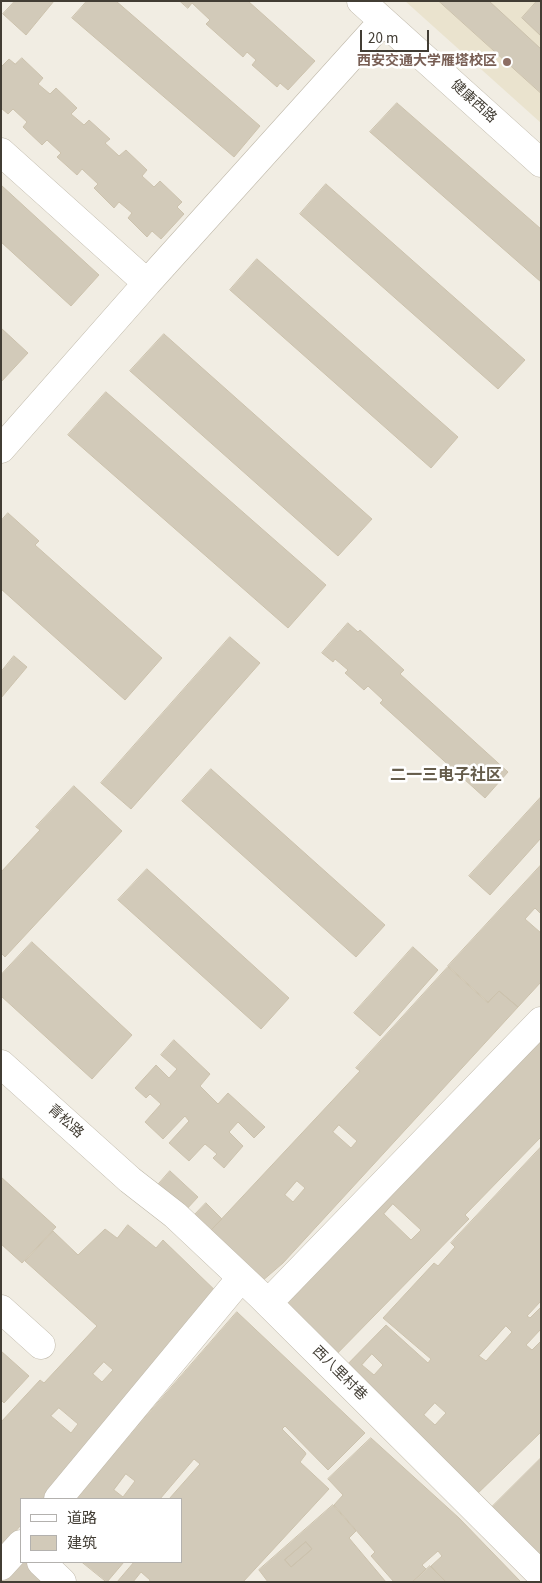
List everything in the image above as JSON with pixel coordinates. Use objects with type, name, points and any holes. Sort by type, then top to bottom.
[{"type":"street","name":"健康西路","points":[[361,1],[541,163]]},
{"type":"street","points":[[1,449],[147,283],[383,21]]},
{"type":"street","points":[[1,152],[147,283]]},
{"type":"street","points":[[268,1303],[541,1021]]},
{"type":"street","name":"青松路","points":[[1,1064],[130,1180]]},
{"type":"street","name":"西八里村巷","points":[[130,1180],[175,1215],[268,1303],[541,1575]]},
{"type":"street","points":[[59,1498],[241,1278]]},
{"type":"street","points":[[1,1309],[41,1345]]},
{"type":"street","points":[[1,1566],[20,1545]]},
{"type":"street","points":[[41,1563],[62,1582]]},
{"type":"shaded area","name":"西安交通大学雁塔校区","points":[[405,1],[541,1],[541,123]]},
{"type":"building","points":[[15,1],[54,1],[26,35],[3,14]]},
{"type":"building","points":[[87,1],[116,1],[260,126],[234,157],[72,18]]},
{"type":"building","points":[[180,1],[248,1],[315,61],[288,90],[280,83],[277,87],[252,65],[256,60],[247,52],[243,57],[206,24],[210,20],[192,3],[188,8]]},
{"type":"building","points":[[439,1],[489,1],[541,49],[541,93]]},
{"type":"building","points":[[537,1],[541,1],[541,36],[522,18]]},
{"type":"building","points":[[22,58],[43,78],[38,84],[50,94],[56,88],[77,108],[71,114],[84,125],[89,120],[110,139],[105,143],[119,156],[126,150],[147,170],[142,176],[154,187],[160,181],[182,202],[177,207],[184,214],[161,239],[152,231],[147,237],[128,218],[132,213],[119,202],[114,208],[94,188],[98,184],[82,169],[77,175],[57,157],[61,153],[47,140],[42,145],[23,127],[27,122],[13,109],[8,114],[1,108],[1,67],[9,59],[15,64]]},
{"type":"building","points":[[397,103],[541,229],[541,282],[370,132]]},
{"type":"building","points":[[326,184],[525,360],[498,389],[300,214]]},
{"type":"building","points":[[1,185],[99,275],[71,306],[1,242]]},
{"type":"building","points":[[257,259],[458,437],[431,468],[230,290]]},
{"type":"building","points":[[1,328],[28,353],[1,382]]},
{"type":"building","points":[[164,334],[372,519],[338,556],[130,371]]},
{"type":"building","points":[[106,392],[326,585],[288,628],[68,435]]},
{"type":"building","points":[[8,513],[39,541],[35,545],[162,658],[125,700],[1,589],[1,521]]},
{"type":"building","points":[[348,623],[358,632],[360,630],[404,670],[400,674],[508,772],[485,798],[380,703],[383,700],[368,686],[364,690],[345,673],[348,670],[335,659],[333,662],[322,653]]},
{"type":"building","points":[[230,637],[260,663],[131,809],[101,783]]},
{"type":"building","points":[[14,656],[27,667],[1,698],[1,672]]},
{"type":"building","points":[[211,769],[385,925],[356,957],[182,801]]},
{"type":"building","points":[[74,786],[122,831],[5,957],[1,953],[1,872],[40,830],[36,827]]},
{"type":"building","points":[[541,797],[541,838],[490,895],[469,876]]},
{"type":"building","points":[[541,865],[541,914],[535,908],[525,919],[541,933],[541,982],[518,1007],[499,991],[488,1002],[448,966]]},
{"type":"building","points":[[147,869],[289,998],[261,1029],[118,900]]},
{"type":"building","points":[[32,942],[132,1035],[92,1079],[1,996],[1,975]]},
{"type":"building","points":[[413,947],[438,970],[380,1036],[354,1013]]},
{"type":"building","points":[[448,967],[488,1003],[499,991],[518,1007],[283,1263],[254,1288],[199,1243],[360,1071],[356,1068]],"holes":[[[339,1125],[357,1141],[351,1148],[333,1132]],[[297,1181],[305,1188],[293,1202],[285,1195]]]},
{"type":"building","points":[[541,1008],[541,1137],[465,1215],[469,1219],[326,1365],[269,1311]],"holes":[[[393,1204],[421,1230],[411,1240],[384,1214]]]},
{"type":"building","points":[[174,1040],[210,1074],[200,1086],[218,1104],[228,1093],[265,1127],[254,1138],[238,1122],[229,1132],[243,1146],[224,1168],[213,1158],[217,1154],[205,1144],[189,1161],[169,1143],[189,1121],[185,1116],[163,1139],[145,1122],[161,1104],[150,1094],[146,1098],[135,1088],[156,1065],[169,1078],[177,1069],[161,1055]]},
{"type":"building","points":[[541,1147],[541,1301],[527,1316],[530,1318],[541,1307],[541,1329],[526,1345],[532,1350],[541,1341],[541,1432],[472,1499],[337,1375],[386,1325],[428,1363],[431,1359],[383,1318],[434,1263],[438,1266],[455,1247],[451,1243]],"holes":[[[506,1326],[512,1332],[486,1361],[479,1356]],[[372,1354],[383,1365],[374,1375],[362,1365]],[[435,1403],[446,1413],[435,1425],[424,1415]]]},
{"type":"building","points":[[170,1171],[198,1197],[185,1211],[150,1194]]},
{"type":"building","points":[[1,1177],[56,1227],[22,1263],[1,1244]]},
{"type":"building","points":[[206,1203],[222,1219],[200,1241],[185,1225]]},
{"type":"building","points":[[128,1225],[156,1248],[163,1240],[224,1299],[46,1498],[20,1498],[20,1526],[1,1548],[1,1422],[40,1380],[44,1383],[97,1326],[25,1261],[53,1231],[78,1255],[105,1229],[117,1238]],"holes":[[[104,1362],[113,1370],[102,1382],[93,1374]],[[59,1408],[78,1424],[71,1433],[51,1416]]]},
{"type":"building","points":[[237,1312],[365,1433],[328,1470],[285,1426],[282,1429],[305,1452],[306,1454],[300,1462],[329,1489],[243,1582],[149,1582],[150,1580],[141,1572],[133,1582],[117,1582],[133,1563],[182,1563],[182,1498],[170,1498],[200,1464],[194,1459],[161,1498],[75,1498]],"holes":[[[126,1474],[135,1481],[123,1497],[114,1490]]]},
{"type":"building","points":[[1,1351],[29,1376],[4,1403],[1,1400]]},
{"type":"building","points":[[371,1438],[459,1518],[521,1582],[446,1582],[431,1566],[442,1556],[438,1551],[422,1565],[426,1569],[412,1582],[394,1582],[371,1556],[375,1552],[334,1505],[343,1495],[328,1479]]},
{"type":"building","points":[[541,1458],[541,1571],[486,1513]]},
{"type":"building","points":[[333,1505],[356,1531],[349,1538],[386,1582],[268,1582],[259,1570]],"holes":[[[306,1542],[312,1549],[291,1567],[285,1560]]]},
{"type":"building","points":[[306,1542],[312,1549],[291,1567],[285,1560]]},
{"type":"building","points":[[20,1560],[20,1563],[38,1563],[59,1582],[1,1582]]},
{"type":"building","points":[[83,1563],[123,1563],[107,1582]]},
{"type":"building","points":[[430,1566],[446,1582],[413,1582]]},
{"type":"place","name":"西安交通大学雁塔校区","points":[[507,62]]},
{"type":"district","name":"二一三电子社区","points":[[446,776]]}]
